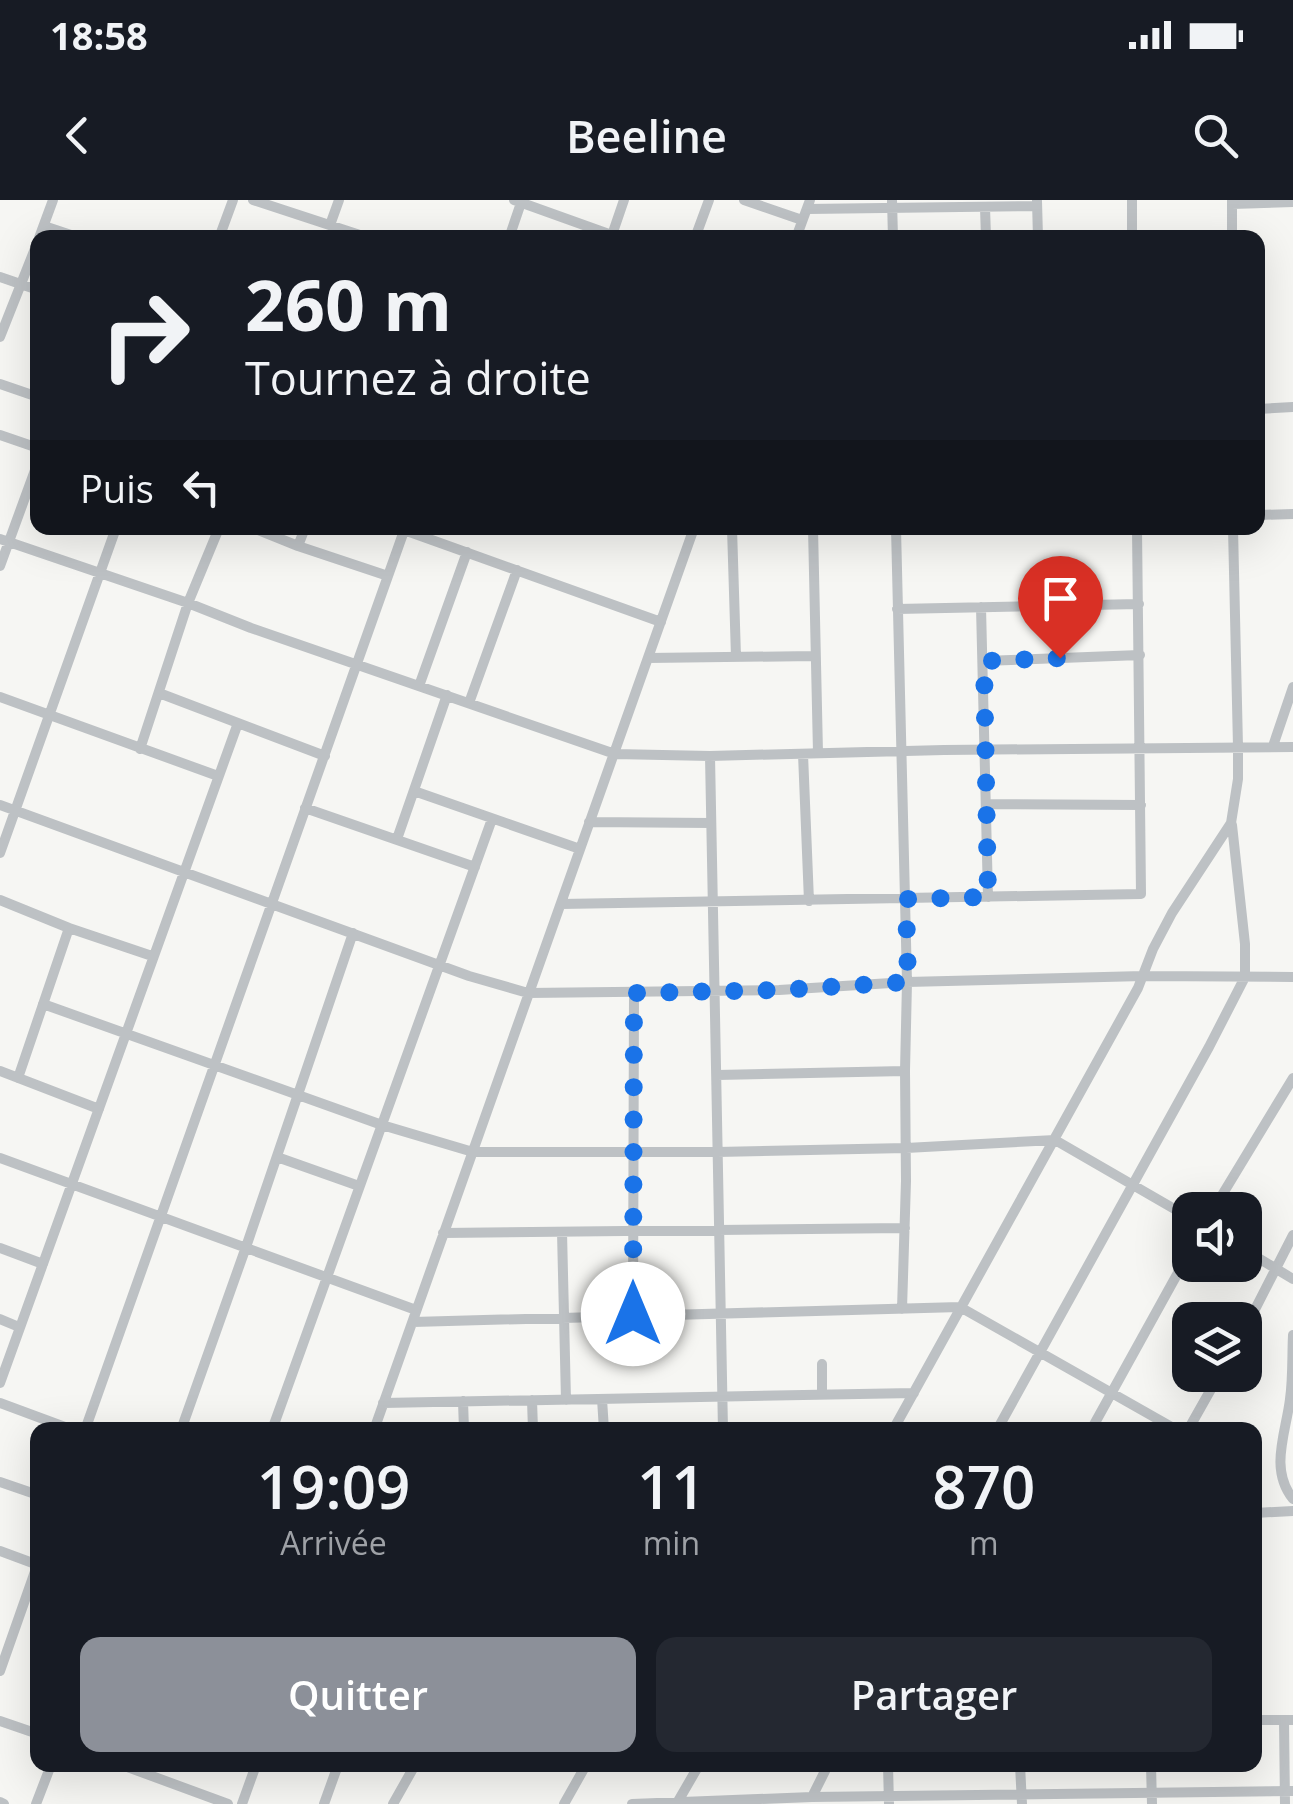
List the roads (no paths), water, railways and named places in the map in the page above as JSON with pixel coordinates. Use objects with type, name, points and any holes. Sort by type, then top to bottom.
[{"type":"street","points":[[42,230],[53,200]]},
{"type":"street","points":[[223,230],[233,200]]},
{"type":"street","points":[[253,200],[346,230]]},
{"type":"street","points":[[330,225],[339,200]]},
{"type":"street","points":[[617,230],[624,200]]},
{"type":"street","points":[[698,230],[709,200]]},
{"type":"street","points":[[744,200],[806,210],[892,204],[985,207],[1037,203],[1038,230]]},
{"type":"street","points":[[1132,200],[1132,230]]},
{"type":"street","points":[[511,230],[519,201],[599,230]]},
{"type":"street","points":[[1232,230],[1232,202],[1293,202]]},
{"type":"street","points":[[892,204],[892,230]]},
{"type":"street","points":[[985,207],[986,230]]},
{"type":"street","points":[[44,226],[56,230]]},
{"type":"street","points":[[0,337],[30,259]]},
{"type":"street","points":[[0,277],[30,287]]},
{"type":"street","points":[[0,384],[30,394]]},
{"type":"street","points":[[1265,409],[1293,407]]},
{"type":"street","points":[[0,435],[30,445]]},
{"type":"street","points":[[0,566],[4,541],[30,481]]},
{"type":"street","points":[[1265,515],[1293,514]]},
{"type":"street","points":[[0,853],[113,535]]},
{"type":"street","points":[[140,749],[188,603],[216,535]]},
{"type":"street","points":[[270,535],[388,576]]},
{"type":"street","points":[[298,546],[302,535]]},
{"type":"street","points":[[89,1422],[403,535]]},
{"type":"street","points":[[421,535],[661,622]]},
{"type":"street","points":[[377,1422],[692,535]]},
{"type":"street","points":[[733,535],[736,657]]},
{"type":"street","points":[[813,535],[818,753]]},
{"type":"street","points":[[896,535],[908,982],[902,1309]]},
{"type":"street","points":[[561,904],[1141,894],[1136,535]]},
{"type":"street","points":[[1000,1422],[1245,977],[1232,823],[1238,780],[1233,535]]},
{"type":"street","points":[[4,541],[615,754],[1293,747]]},
{"type":"street","points":[[419,686],[467,552]]},
{"type":"street","points":[[469,703],[518,570]]},
{"type":"street","points":[[897,609],[1139,604]]},
{"type":"street","points":[[982,607],[988,897]]},
{"type":"street","points":[[984,661],[1140,655]]},
{"type":"street","points":[[648,658],[815,656]]},
{"type":"street","points":[[1273,746],[1293,687]]},
{"type":"street","points":[[160,692],[325,756]]},
{"type":"street","points":[[397,840],[447,695]]},
{"type":"street","points":[[0,696],[218,776]]},
{"type":"street","points":[[0,1382],[238,723]]},
{"type":"street","points":[[802,754],[808,901]]},
{"type":"street","points":[[710,756],[722,1422]]},
{"type":"street","points":[[414,791],[580,849]]},
{"type":"street","points":[[986,804],[1140,804]]},
{"type":"street","points":[[0,805],[528,994],[779,990],[908,982],[1143,976],[1293,976]]},
{"type":"street","points":[[306,808],[475,866]]},
{"type":"street","points":[[275,1422],[492,819]]},
{"type":"street","points":[[589,822],[711,824]]},
{"type":"street","points":[[898,1422],[1056,1140],[1172,913],[1232,823]]},
{"type":"street","points":[[0,900],[152,956]]},
{"type":"street","points":[[18,1078],[69,928]]},
{"type":"street","points":[[184,1422],[354,933]]},
{"type":"street","points":[[633,1314],[634,993]]},
{"type":"street","points":[[43,1004],[382,1125],[472,1152],[717,1152],[1056,1140],[1172,1207]]},
{"type":"street","points":[[0,1071],[99,1109]]},
{"type":"street","points":[[717,1075],[905,1071]]},
{"type":"street","points":[[1225,1192],[1293,1078]]},
{"type":"street","points":[[0,1158],[326,1278],[414,1316],[960,1307],[1162,1422]]},
{"type":"street","points":[[277,1158],[360,1186]]},
{"type":"street","points":[[443,1233],[906,1228]]},
{"type":"street","points":[[562,1232],[566,1400]]},
{"type":"street","points":[[1259,1302],[1293,1235]]},
{"type":"street","points":[[0,1248],[43,1264]]},
{"type":"street","points":[[1262,1260],[1293,1279]]},
{"type":"street","points":[[1095,1422],[1173,1282]]},
{"type":"street","points":[[0,1320],[20,1327]]},
{"type":"street","points":[[1293,1335],[1287,1446],[1280,1468],[1282,1484],[1293,1498]]},
{"type":"street","points":[[822,1364],[822,1394]]},
{"type":"street","points":[[1193,1422],[1209,1392]]},
{"type":"street","points":[[384,1403],[914,1393]]},
{"type":"street","points":[[602,1399],[603,1422]]},
{"type":"street","points":[[532,1400],[532,1422]]},
{"type":"street","points":[[462,1401],[463,1422]]},
{"type":"street","points":[[0,1403],[51,1422]]},
{"type":"street","points":[[0,1482],[30,1492]]},
{"type":"street","points":[[1262,1513],[1293,1512]]},
{"type":"street","points":[[0,1551],[30,1562]]},
{"type":"street","points":[[0,1672],[30,1585]]},
{"type":"street","points":[[1262,1720],[1288,1720],[1289,1791],[1285,1804]]},
{"type":"street","points":[[0,1721],[30,1731]]},
{"type":"street","points":[[36,1804],[48,1772]]},
{"type":"street","points":[[141,1772],[228,1804]]},
{"type":"street","points":[[242,1804],[253,1772]]},
{"type":"street","points":[[324,1804],[335,1772]]},
{"type":"street","points":[[393,1804],[411,1772]]},
{"type":"street","points":[[564,1804],[582,1772]]},
{"type":"street","points":[[677,1803],[694,1772]]},
{"type":"street","points":[[805,1800],[823,1772]]},
{"type":"street","points":[[888,1772],[889,1800]]},
{"type":"street","points":[[1020,1772],[1022,1799]]},
{"type":"street","points":[[1152,1772],[1152,1799]]},
{"type":"street","points":[[632,1804],[1152,1799],[1289,1791]]}]
